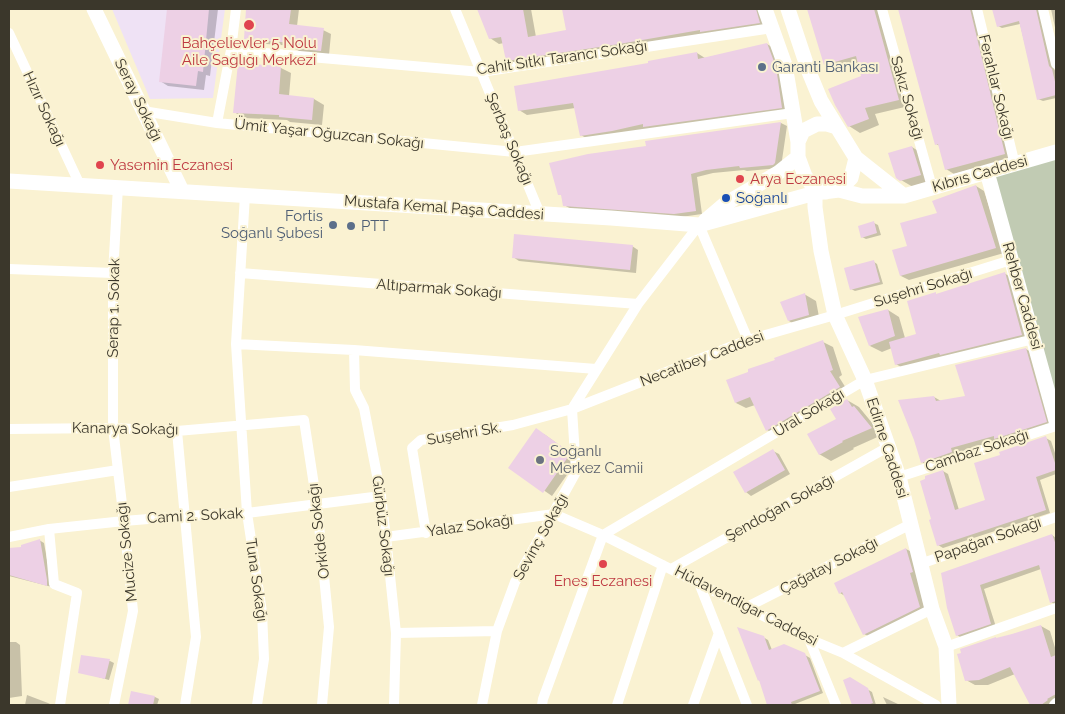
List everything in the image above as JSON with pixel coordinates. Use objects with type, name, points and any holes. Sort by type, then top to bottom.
[{"type":"main road","name":"Seray Sokağı","points":[[94,9],[182,191]]},
{"type":"main road","points":[[765,9],[785,65],[794,113],[798,150],[805,176],[815,189],[826,192],[851,178],[856,158]]},
{"type":"main road","points":[[788,9],[809,72],[821,100],[856,158],[904,196]]},
{"type":"main road","points":[[699,225],[725,204],[778,173],[798,150],[803,131],[817,124],[837,127]]},
{"type":"main road","name":"Kıbrıs Caddesi","points":[[826,192],[862,196],[904,196],[1056,152]]},
{"type":"main road","name":"Rehber Caddesi","points":[[987,172],[1056,421]]},
{"type":"main road","name":"Mustafa Kemal Paşa Caddesi","points":[[9,181],[699,225],[826,192]]},
{"type":"main road","name":"Edirne Caddesi","points":[[826,192],[815,206],[821,250],[834,315],[865,380],[899,477],[932,609],[946,647],[949,705]]},
{"type":"street","points":[[218,123],[236,9]]},
{"type":"street","name":"Şerbaş Sokağı","points":[[455,9],[540,214]]},
{"type":"street","name":"Sakız Sokağı","points":[[882,9],[932,187]]},
{"type":"street","name":"Ferahlar Sokağı","points":[[977,9],[1015,165]]},
{"type":"street","points":[[1043,9],[1056,64]]},
{"type":"street","name":"Cahit Sıtkı Tarancı Sokağı","points":[[231,50],[481,72],[772,28]]},
{"type":"street","name":"Hızır Sokağı","points":[[9,33],[80,185]]},
{"type":"street","name":"Ümit Yaşar Oğuzcan Sokağı","points":[[143,111],[218,123],[515,152],[794,113]]},
{"type":"street","name":"Serap 1. Sokak","points":[[113,428],[114,273],[118,187]]},
{"type":"street","name":"Tuna Sokağı","points":[[245,196],[236,344],[246,513],[262,612],[264,659],[257,705]]},
{"type":"street","points":[[572,409],[638,304],[699,225],[748,340]]},
{"type":"street","name":"Suşehri Sokağı","points":[[834,315],[1011,260]]},
{"type":"street","points":[[9,269],[114,273]]},
{"type":"street","name":"Altıparmak Sokağı","points":[[240,273],[638,304]]},
{"type":"street","name":"Necatibey Caddesi","points":[[572,409],[748,340],[834,315]]},
{"type":"street","name":"Ural Sokağı","points":[[603,535],[865,380],[1034,339]]},
{"type":"street","points":[[236,344],[354,350],[596,369]]},
{"type":"street","name":"Gürbüz Sokağı","points":[[354,350],[354,390],[364,408],[381,496],[386,537],[396,633],[394,705]]},
{"type":"street","name":"Sevinç Sokağı","points":[[482,705],[497,631],[515,582],[576,472],[572,409]]},
{"type":"street","name":"Suşehri Sk.","points":[[426,533],[412,448],[421,440],[513,426],[572,409]]},
{"type":"street","name":"Orkide Sokağı","points":[[240,425],[304,420],[317,506],[329,627],[322,705]]},
{"type":"street","name":"Kanarya Sokağı","points":[[9,429],[113,428],[177,431],[240,425]]},
{"type":"street","name":"Cambaz Sokağı","points":[[899,477],[1056,426]]},
{"type":"street","name":"Mucize Sokağı","points":[[113,428],[133,611],[114,705]]},
{"type":"street","points":[[177,431],[196,637],[185,705]]},
{"type":"street","name":"Şendoğan Sokağı","points":[[667,567],[888,447]]},
{"type":"street","points":[[9,487],[118,470]]},
{"type":"street","name":"Cami 2. Sokak","points":[[9,537],[49,529],[124,521],[317,506],[381,496]]},
{"type":"street","name":"Hüdavendigar Caddesi","points":[[554,514],[603,535],[809,639],[843,653],[936,705]]},
{"type":"street","name":"Yalaz Sokağı","points":[[386,537],[554,514]]},
{"type":"street","name":"Papağan Sokağı","points":[[920,564],[1056,517]]},
{"type":"street","name":"Çağatay Sokağı","points":[[747,607],[911,524]]},
{"type":"street","points":[[49,529],[54,584],[77,593],[60,705]]},
{"type":"street","points":[[542,705],[603,535]]},
{"type":"street","points":[[617,705],[667,567]]},
{"type":"street","points":[[699,583],[747,705]]},
{"type":"street","points":[[946,647],[1056,608]]},
{"type":"street","points":[[843,653],[932,609]]},
{"type":"street","points":[[396,633],[497,631]]},
{"type":"street","points":[[693,705],[719,633]]},
{"type":"street","points":[[809,639],[836,705]]},
{"type":"shaded area","points":[[112,9],[225,9],[213,98],[150,99]]},
{"type":"green space","points":[[1056,159],[1056,397],[994,175]]},
{"type":"building","points":[[167,9],[209,9],[203,72],[198,71],[196,86],[159,82]]},
{"type":"building","points":[[246,9],[291,9],[289,24],[324,28],[321,51],[292,48],[293,43],[244,39]]},
{"type":"building","points":[[477,9],[523,9],[528,37],[566,30],[562,9],[756,9],[760,23],[700,32],[700,30],[506,61],[501,37],[489,39]]},
{"type":"building","points":[[807,9],[874,9],[899,100],[865,108],[869,119],[848,127],[828,89],[861,76],[856,56],[824,65]]},
{"type":"building","points":[[898,9],[970,9],[1005,154],[945,170],[938,144],[935,145]]},
{"type":"building","points":[[992,9],[1036,9],[1049,66],[1052,69],[1056,86],[1056,95],[1037,100],[1019,21],[997,27]]},
{"type":"building","points":[[767,43],[776,67],[782,108],[643,127],[643,124],[580,136],[573,103],[518,111],[514,86],[648,63],[648,61],[697,52],[698,59]]},
{"type":"building","points":[[238,63],[281,66],[279,94],[314,98],[312,120],[279,117],[279,115],[233,113]]},
{"type":"building","points":[[781,122],[775,163],[773,165],[740,168],[739,166],[691,174],[696,211],[674,214],[563,206],[561,195],[558,195],[549,163],[588,154],[646,146],[645,141]]},
{"type":"building","points":[[912,146],[921,175],[900,181],[896,178],[888,153]]},
{"type":"building","points":[[976,185],[996,248],[900,276],[892,250],[907,246],[900,223],[937,213],[932,201]]},
{"type":"building","points":[[874,221],[877,233],[861,238],[858,226]]},
{"type":"building","points":[[514,234],[633,245],[630,270],[512,258]]},
{"type":"building","points":[[874,260],[880,282],[850,290],[844,268]]},
{"type":"building","points":[[1005,272],[1022,335],[940,355],[939,353],[895,365],[889,342],[916,334],[907,301],[936,292],[936,294]]},
{"type":"building","points":[[805,293],[809,315],[788,321],[780,302]]},
{"type":"building","points":[[888,309],[895,336],[869,346],[858,317]]},
{"type":"building","points":[[823,340],[833,370],[830,371],[840,387],[766,431],[750,397],[735,403],[726,380],[748,372],[748,369],[775,360],[774,358]]},
{"type":"building","points":[[1026,348],[1047,422],[994,439],[994,436],[951,448],[952,452],[921,463],[898,400],[934,396],[936,401],[965,396],[955,365]]},
{"type":"building","points":[[847,399],[872,428],[842,441],[819,455],[807,434],[836,419],[830,409]]},
{"type":"building","name":"Soğanlı Merkez Camii","points":[[536,428],[568,451],[568,457],[543,493],[508,468]]},
{"type":"building","points":[[1046,436],[1056,470],[1036,477],[1046,510],[937,546],[920,481],[925,479],[925,476],[943,470],[955,510],[985,500],[974,463],[1000,455],[999,452]]},
{"type":"building","points":[[773,449],[785,470],[745,493],[733,472]]},
{"type":"building","points":[[1052,534],[1056,545],[1056,601],[1050,603],[1039,565],[980,585],[991,624],[956,636],[947,608],[941,573]]},
{"type":"building","points":[[40,539],[47,586],[9,575],[9,548],[21,547],[21,545]]},
{"type":"building","points":[[906,548],[913,572],[910,573],[920,607],[863,635],[842,592],[839,594],[834,583]]},
{"type":"building","points":[[1041,625],[1051,657],[1056,655],[1056,694],[1048,700],[1041,705],[1030,705],[1010,667],[979,680],[965,681],[957,654],[961,653],[960,649]]},
{"type":"building","points":[[737,627],[764,636],[769,650],[784,644],[805,653],[820,691],[791,702],[792,705],[767,705],[759,680]]},
{"type":"building","points":[[81,655],[110,659],[105,679],[78,673]]},
{"type":"building","points":[[850,677],[868,688],[873,703],[852,705],[843,680]]},
{"type":"building","points":[[131,691],[155,696],[153,705],[128,705]]},
{"type":"place","name":"Bahçelievler 5 Nolu Aile Sağlığı Merkezi","points":[[249,25]]},
{"type":"place","name":"Garanti Bankası","points":[[762,67]]},
{"type":"place","name":"Yasemin Eczanesi","points":[[100,165]]},
{"type":"place","name":"Arya Eczanesi","points":[[740,179]]},
{"type":"place","name":"Soğanlı","points":[[726,198]]},
{"type":"place","name":"Fortis Soğanlı Şubesi","points":[[333,225]]},
{"type":"place","name":"PTT","points":[[351,226]]},
{"type":"place","name":"Soğanlı Merkez Camii","points":[[540,460]]},
{"type":"place","name":"Enes Eczanesi","points":[[603,564]]}]
